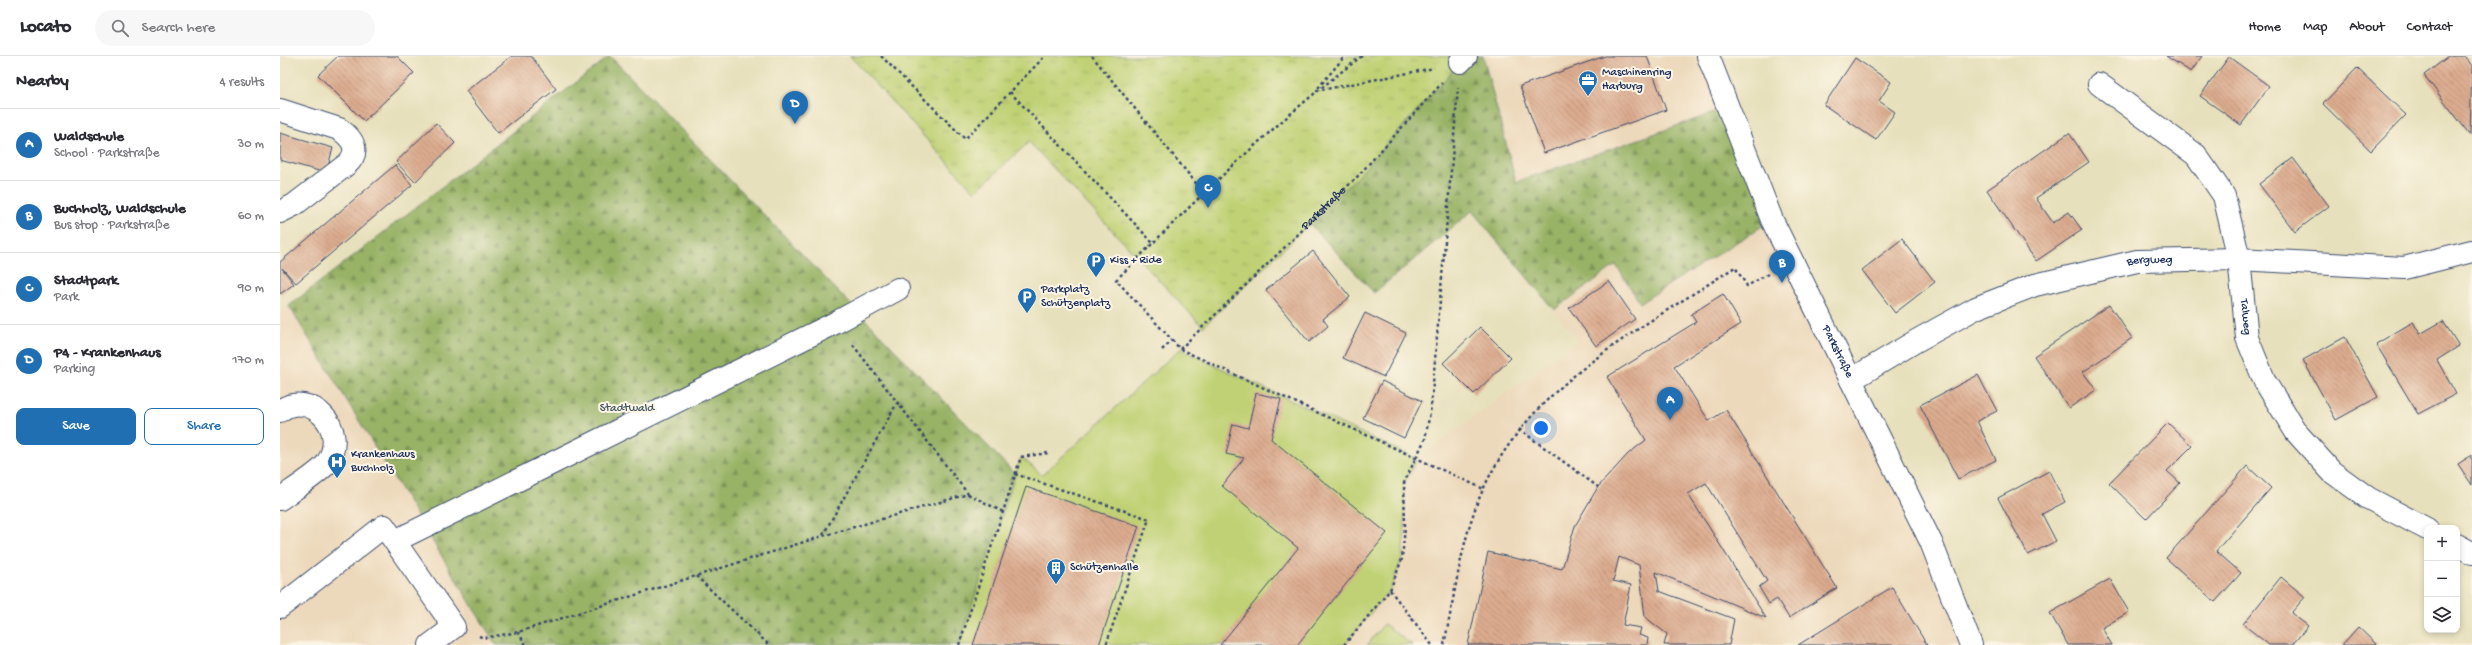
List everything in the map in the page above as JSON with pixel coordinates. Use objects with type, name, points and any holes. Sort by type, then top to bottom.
[{"type":"street","name":"Parkstraße","points":[[1708,56],[1772,220],[1791,262],[1931,542],[1971,645]]},
{"type":"street","name":"Talweg","points":[[2099,84],[2196,155],[2224,196],[2239,259],[2247,338],[2265,382],[2296,432],[2332,472],[2368,498],[2424,527]]},
{"type":"street","points":[[280,110],[339,129],[346,134],[356,152],[354,158],[346,165],[294,205],[280,212]]},
{"type":"street","name":"Bergweg","points":[[1851,380],[1916,341],[1976,308],[2035,285],[2137,261],[2239,259],[2404,268],[2472,251]]},
{"type":"street","points":[[395,541],[835,323],[898,289]]},
{"type":"street","points":[[280,411],[302,405],[320,412],[332,428],[334,447],[326,464],[280,499]]},
{"type":"street","points":[[280,607],[384,526],[454,627],[430,645]]},
{"type":"street","points":[[2460,547],[2472,553]]},
{"type":"path","points":[[881,56],[965,139],[1045,56]]},
{"type":"path","points":[[1092,56],[1204,192]]},
{"type":"path","points":[[1315,92],[1345,56]]},
{"type":"path","points":[[1362,56],[1315,92],[1204,192],[1116,280],[1180,349],[1417,459],[1484,488]]},
{"type":"path","points":[[1315,92],[1463,59],[1431,407],[1425,438],[1417,459],[1404,484],[1402,559],[1390,590],[1344,645]]},
{"type":"path","name":"Parkstraße","points":[[1180,349],[1357,177],[1463,59]]},
{"type":"path","points":[[1010,92],[1153,243]]},
{"type":"path","points":[[1444,645],[1463,549],[1472,517],[1500,456],[1519,429],[1541,404],[1566,381],[1735,267],[1747,286],[1791,262]]},
{"type":"path","points":[[835,323],[968,494],[1002,512]]},
{"type":"path","points":[[1162,350],[1172,340]]},
{"type":"path","points":[[823,536],[897,403]]},
{"type":"path","points":[[1519,429],[1598,487]]},
{"type":"path","points":[[958,645],[1021,457],[1048,453]]},
{"type":"path","points":[[1015,474],[1149,518],[1106,645]]},
{"type":"path","points":[[454,627],[484,638],[518,632],[823,536],[968,494]]},
{"type":"path","points":[[696,575],[769,645]]},
{"type":"path","points":[[1390,590],[1432,645]]},
{"type":"path","points":[[518,632],[526,645]]},
{"type":"shaded area","points":[[1483,56],[1708,56],[1728,108],[1516,182]]},
{"type":"shaded area","points":[[1772,220],[1971,645],[1344,645],[1391,590],[1402,559],[1405,527],[1404,483],[1417,459],[1578,341],[1554,310],[1616,265],[1640,302]]},
{"type":"shaded area","name":"Krankenhaus Buchholz","points":[[289,306],[496,645],[280,645],[280,313]]},
{"type":"green space","name":"Stadtwald","points":[[610,56],[1015,474],[959,645],[496,645],[289,306]]},
{"type":"green space","points":[[850,56],[1466,56],[1357,177],[1203,327],[1029,142],[975,192]]},
{"type":"green space","points":[[1466,56],[1483,56],[1516,182],[1728,108],[1772,220],[1640,303],[1616,265],[1554,310],[1472,211],[1374,293],[1309,223],[1357,177]]},
{"type":"green space","points":[[1180,349],[1417,459],[1404,484],[1405,527],[1402,559],[1390,590],[1344,645],[959,645],[1021,457],[1042,475]]},
{"type":"green space","points":[[1384,624],[1412,645],[1367,645]]},
{"type":"building","points":[[338,56],[397,56],[414,73],[364,121],[318,75]]},
{"type":"building","points":[[512,56],[531,56],[556,89],[498,133],[466,91]]},
{"type":"building","points":[[1605,56],[1647,56],[1666,110],[1544,153],[1520,86]]},
{"type":"building","points":[[2166,56],[2202,56],[2191,72]]},
{"type":"building","points":[[2449,56],[2465,56],[2472,66],[2470,135],[2424,75]]},
{"type":"building","points":[[2229,57],[2269,86],[2241,125],[2200,96]]},
{"type":"building","points":[[1855,58],[1891,82],[1879,101],[1895,112],[1876,140],[1824,105]]},
{"type":"building","points":[[2357,68],[2406,115],[2371,151],[2323,104]]},
{"type":"building","points":[[436,123],[455,143],[415,182],[396,162]]},
{"type":"building","points":[[280,133],[333,148],[326,173],[280,160]]},
{"type":"building","points":[[2069,133],[2089,162],[2036,198],[2053,223],[2069,212],[2082,230],[2036,261],[1987,190]]},
{"type":"building","points":[[2293,158],[2329,206],[2295,232],[2259,184]]},
{"type":"building","points":[[395,165],[412,185],[296,283],[282,268],[294,284],[280,294],[280,262]]},
{"type":"building","points":[[1902,239],[1935,282],[1895,313],[1862,270]]},
{"type":"building","points":[[1313,251],[1350,297],[1323,319],[1328,326],[1309,342],[1266,290]]},
{"type":"building","points":[[1609,281],[1635,319],[1596,346],[1569,308]]},
{"type":"building","points":[[1723,294],[1741,324],[1674,366],[1709,421],[1726,410],[1837,588],[1789,618],[1777,599],[1769,604],[1759,587],[1767,581],[1706,483],[1688,494],[1766,618],[1656,572],[1659,591],[1734,619],[1729,645],[1664,645],[1667,634],[1645,617],[1639,565],[1619,557],[1613,581],[1631,585],[1623,625],[1641,628],[1639,635],[1648,638],[1647,645],[1468,645],[1488,552],[1562,569],[1575,526],[1598,487],[1628,454],[1646,440],[1607,377],[1696,322],[1691,314]]},
{"type":"building","points":[[2109,305],[2132,338],[2083,372],[2096,390],[2069,408],[2034,356]]},
{"type":"building","points":[[1365,313],[1406,333],[1384,377],[1343,358]]},
{"type":"building","points":[[2443,321],[2459,346],[2437,360],[2456,394],[2418,414],[2376,344],[2413,322],[2420,334]]},
{"type":"building","points":[[1480,327],[1511,358],[1474,394],[1443,363]]},
{"type":"building","points":[[2345,337],[2378,397],[2336,420],[2303,360]]},
{"type":"building","points":[[1978,375],[1997,411],[1977,421],[1996,460],[1958,479],[1920,405]]},
{"type":"building","points":[[1382,381],[1422,401],[1404,438],[1363,418]]},
{"type":"building","points":[[1256,393],[1281,399],[1271,439],[1387,533],[1297,645],[1220,645],[1298,548],[1222,486],[1244,458],[1226,454],[1233,424],[1248,428]]},
{"type":"building","points":[[2168,423],[2192,446],[2167,471],[2180,483],[2146,519],[2109,483]]},
{"type":"building","points":[[2472,455],[2472,485],[2458,464]]},
{"type":"building","points":[[2247,466],[2271,488],[2216,551],[2241,573],[2215,602],[2166,558]]},
{"type":"building","points":[[2049,471],[2065,502],[2042,514],[2056,541],[2028,555],[1998,498]]},
{"type":"building","name":"Schützenhalle","points":[[1026,487],[1139,526],[1099,645],[973,645]]},
{"type":"building","points":[[2281,577],[2305,597],[2291,613],[2308,626],[2292,645],[2269,645],[2243,624]]},
{"type":"building","points":[[2110,579],[2129,612],[2102,628],[2112,645],[2068,645],[2050,613]]},
{"type":"building","points":[[1892,587],[1927,645],[1798,645]]},
{"type":"building","points":[[2358,627],[2377,645],[2342,645]]},
{"type":"place","name":"Maschinenring Harburg","points":[[1588,97]]},
{"type":"place","name":"P4 - Krankenhaus","points":[[795,124]]},
{"type":"place","name":"Stadtpark","points":[[1208,208]]},
{"type":"place","name":"Kiss + Ride","points":[[1096,278]]},
{"type":"place","name":"Buchholz, Waldschule","points":[[1782,283]]},
{"type":"place","name":"Parkplatz Schützenplatz","points":[[1027,314]]},
{"type":"place","name":"Waldschule","points":[[1670,420]]},
{"type":"place","name":"Krankenhaus Buchholz","points":[[337,479]]},
{"type":"place","name":"Schützenhalle","points":[[1056,585]]}]
